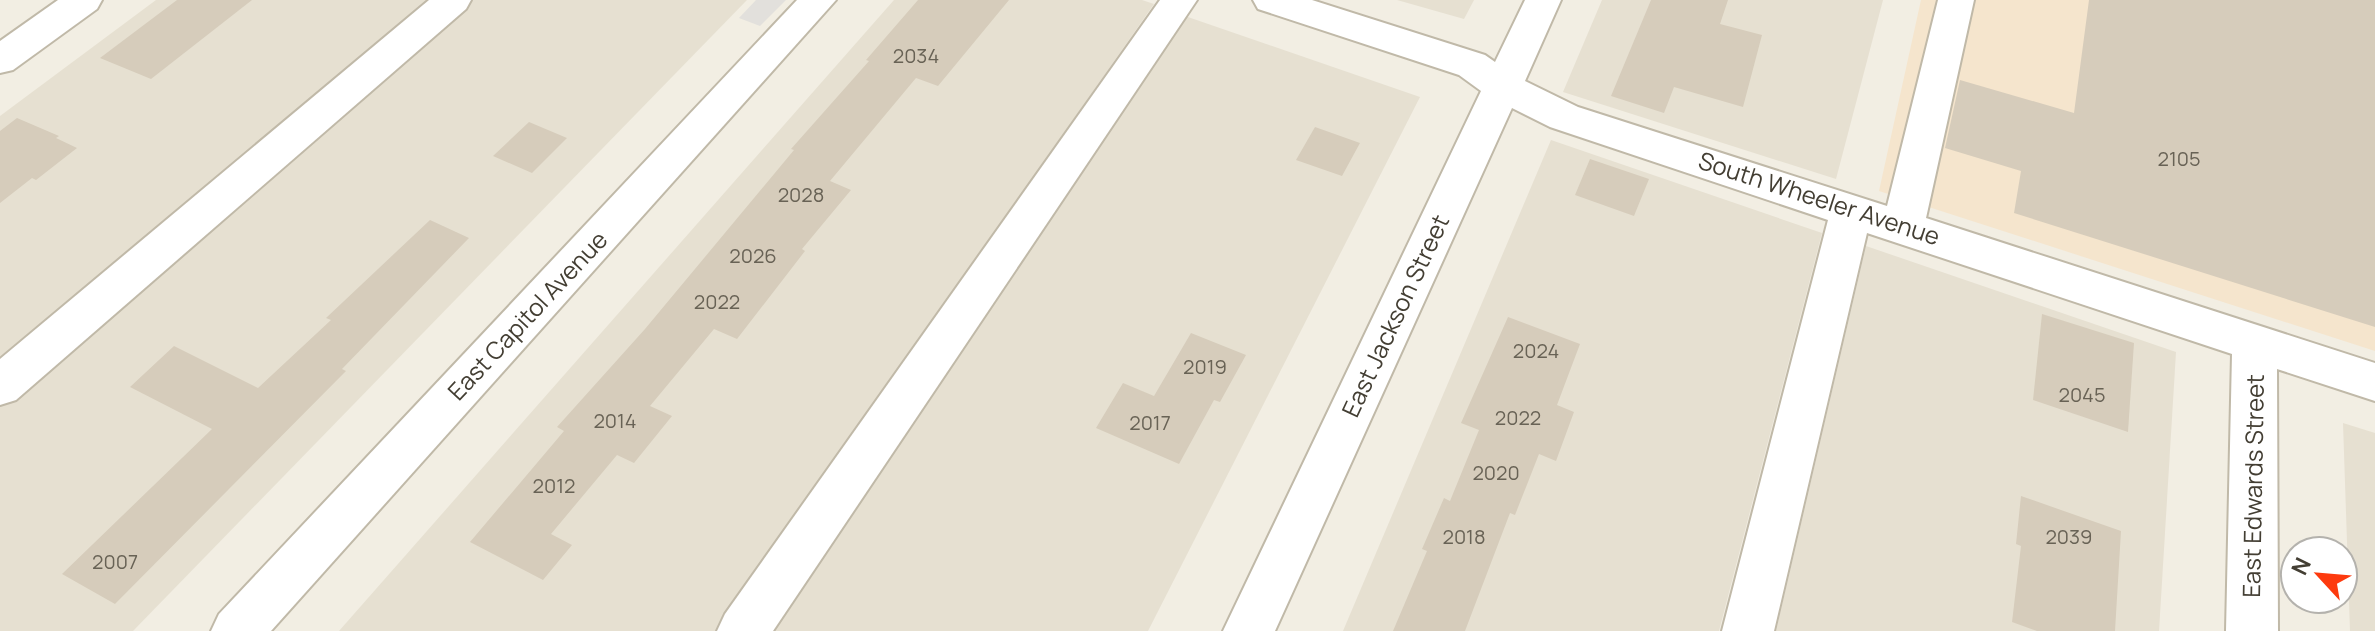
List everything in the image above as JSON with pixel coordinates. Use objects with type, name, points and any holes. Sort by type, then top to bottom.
[{"type":"street","points":[[0,60],[84,0]]},
{"type":"street","points":[[0,386],[453,0]]},
{"type":"street","name":"East Capitol Avenue","points":[[237,631],[818,0]]},
{"type":"street","points":[[743,631],[1179,0]]},
{"type":"street","name":"South Wheeler Avenue","points":[[1271,0],[1472,65],[1503,87],[1564,117],[2375,382]]},
{"type":"street","name":"East Jackson Street","points":[[1249,631],[1543,0]]},
{"type":"street","points":[[1903,226],[1956,0]]},
{"type":"street","points":[[1748,631],[1852,209]]},
{"type":"street","name":"East Edwards Street","points":[[2252,631],[2255,342]]},
{"type":"shaded area","points":[[156,0],[429,0],[0,357],[0,116]]},
{"type":"shaded area","points":[[464,0],[747,0],[133,631],[0,631],[0,398]]},
{"type":"shaded area","points":[[756,0],[786,0],[760,26],[739,18]]},
{"type":"shaded area","points":[[894,0],[1142,0],[1154,4],[717,631],[339,631]]},
{"type":"shaded area","points":[[1397,0],[1474,0],[1464,19]]},
{"type":"shaded area","points":[[1602,0],[1883,0],[1836,179],[1563,92]]},
{"type":"shaded area","points":[[1921,0],[2375,0],[2375,351],[1879,191]]},
{"type":"shaded area","points":[[1185,16],[1420,97],[1148,631],[767,631]]},
{"type":"shaded area","points":[[1551,140],[1822,233],[1719,631],[1343,631]]},
{"type":"shaded area","points":[[1866,246],[2176,352],[2159,631],[1776,631]]},
{"type":"shaded area","points":[[2343,423],[2375,433],[2375,631],[2350,631],[2349,615],[2359,615],[2359,535],[2347,535]]},
{"type":"building","points":[[177,0],[252,0],[151,79],[100,58]]},
{"type":"building","points":[[918,0],[1009,0],[938,86],[916,78],[830,181],[851,190],[802,249],[805,251],[737,339],[714,329],[650,406],[672,416],[634,463],[617,455],[551,534],[572,545],[543,580],[470,542],[564,431],[557,427],[645,329],[794,150],[791,149]]},
{"type":"building","points":[[1651,0],[1728,0],[1720,24],[1762,35],[1743,107],[1674,87],[1664,113],[1611,96]]},
{"type":"building","points":[[2089,0],[2375,0],[2375,327],[2014,213],[2021,171],[1945,148],[1960,80],[2074,113]]},
{"type":"building","points":[[17,118],[59,136],[56,138],[77,148],[0,203],[0,131]]},
{"type":"building","points":[[529,122],[567,138],[532,173],[493,156]]},
{"type":"building","points":[[1315,127],[1360,143],[1342,176],[1296,160]]},
{"type":"building","points":[[1590,159],[1649,179],[1634,216],[1575,195]]},
{"type":"building","points":[[430,220],[469,238],[342,369],[346,371],[115,604],[62,574],[212,429],[130,387],[174,346],[258,388],[331,320],[326,318]]},
{"type":"building","points":[[2042,314],[2134,343],[2128,432],[2033,400]]},
{"type":"building","points":[[1508,317],[1580,344],[1557,405],[1574,412],[1556,461],[1539,454],[1515,515],[1510,513],[1465,631],[1393,631],[1427,551],[1422,549],[1444,498],[1450,501],[1479,430],[1461,423]]},
{"type":"building","points":[[1191,333],[1246,355],[1220,402],[1214,400],[1179,464],[1096,428],[1123,383],[1154,396]]},
{"type":"building","points":[[2021,496],[2121,531],[2115,631],[2037,631],[2012,622],[2021,546],[2016,544]]}]
